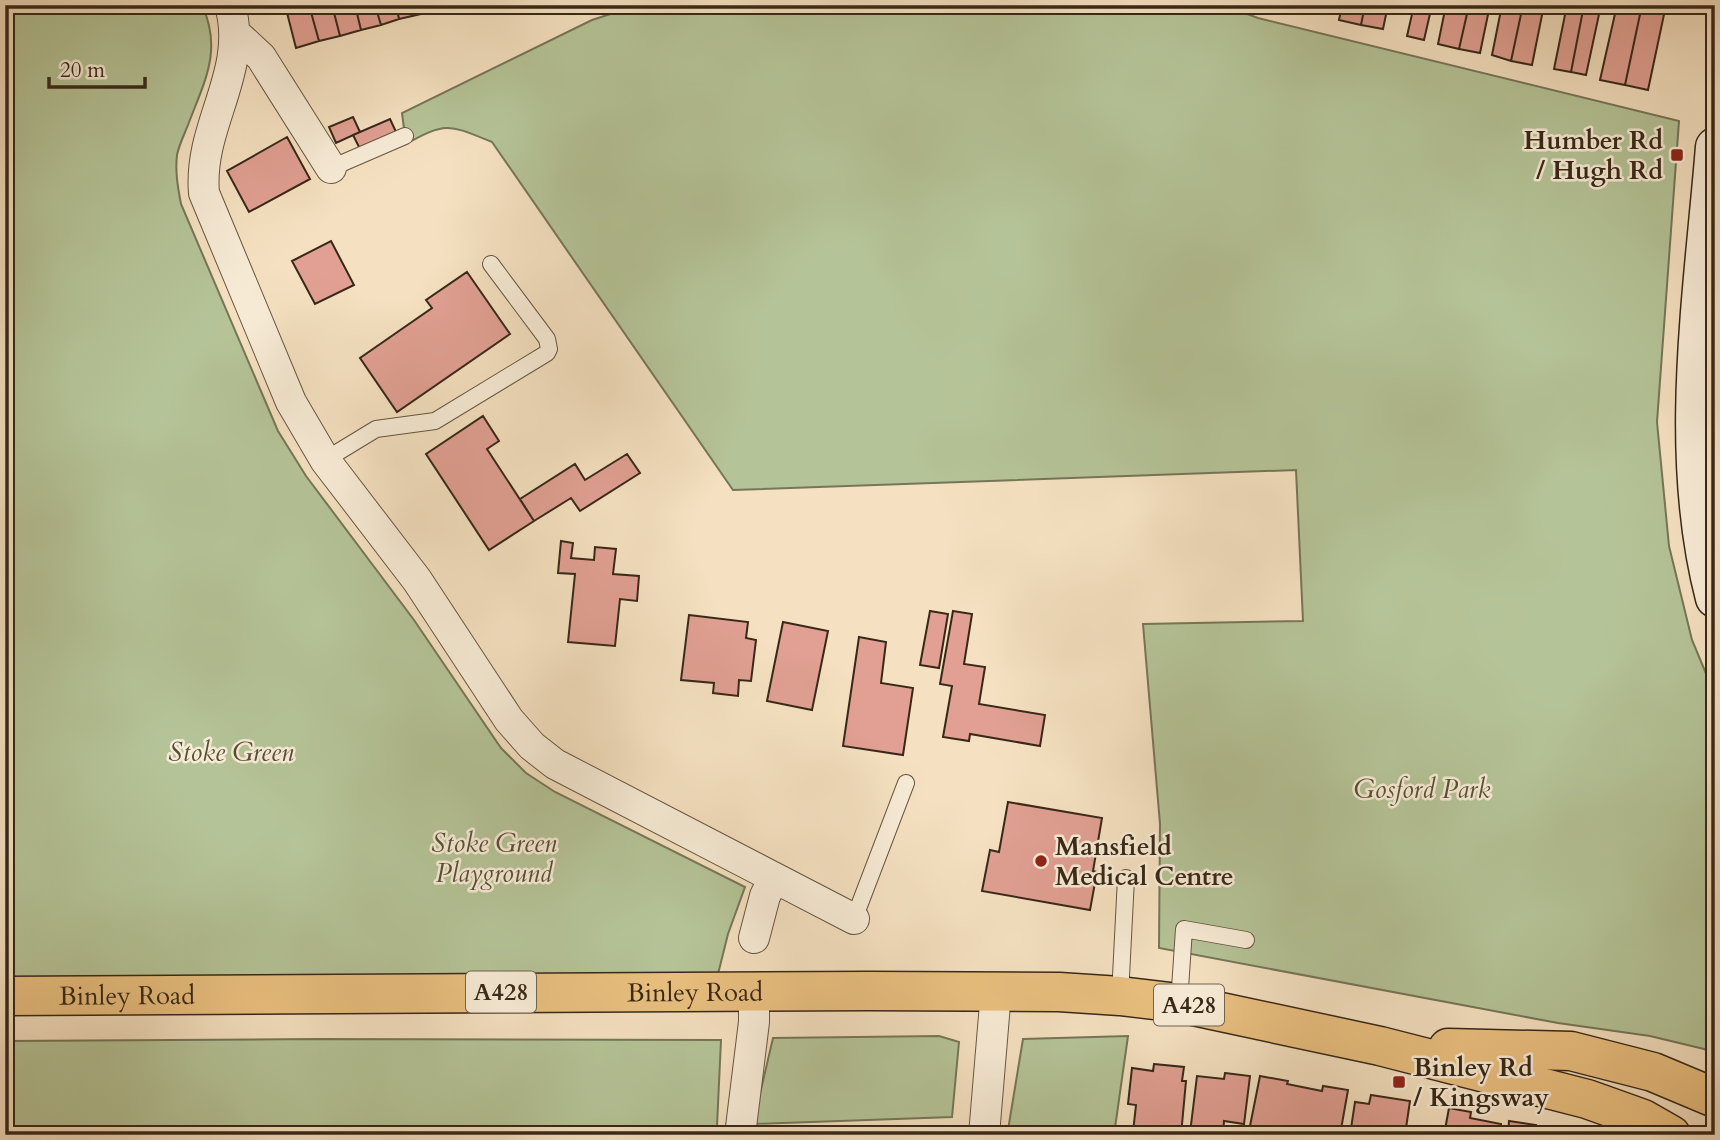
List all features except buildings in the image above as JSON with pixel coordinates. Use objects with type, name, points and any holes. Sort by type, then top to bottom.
[{"type":"main road","points":[[1715,147],[1693,410],[1702,523],[1709,576],[1715,598]]},
{"type":"main road","name":"Binley Road","points":[[5,996],[996,992],[1120,996],[1179,1003],[1380,1046],[1587,1099],[1650,1129]]},
{"type":"main road","name":"Binley Road","points":[[1380,1046],[1571,1051],[1653,1072],[1715,1098]]},
{"type":"street","points":[[233,19],[261,57],[331,168]]},
{"type":"street","points":[[233,19],[233,62],[202,171],[204,192],[291,402],[325,460],[412,573],[509,720],[532,746],[555,764],[854,919]]},
{"type":"street","points":[[754,938],[765,896],[774,878]]},
{"type":"street","points":[[984,1135],[996,992]]},
{"type":"street","points":[[740,1135],[754,1022],[754,993]]},
{"type":"lane","points":[[331,168],[405,136]]},
{"type":"lane","points":[[325,460],[376,429],[435,421],[547,353],[547,339],[491,264]]},
{"type":"lane","points":[[854,919],[906,783]]},
{"type":"lane","points":[[1120,996],[1126,878]]},
{"type":"lane","points":[[1179,1003],[1184,929],[1246,940]]},
{"type":"green space","name":"Stoke Green","points":[[5,5],[202,5],[211,37],[211,52],[205,80],[177,155],[181,204],[278,431],[306,476],[414,620],[501,748],[526,773],[555,792],[745,887],[728,934],[717,978],[5,977]]},
{"type":"green space","name":"Gosford Park","points":[[638,5],[1223,5],[1258,18],[1679,121],[1657,422],[1669,546],[1692,640],[1715,695],[1715,1054],[1650,1036],[1558,1023],[1159,948],[1160,824],[1143,624],[1303,621],[1296,470],[733,490],[492,142],[449,128],[431,132],[406,144],[402,113],[592,20]]},
{"type":"green space","points":[[939,1036],[959,1042],[952,1117],[753,1124],[773,1038]]},
{"type":"green space","points":[[1128,1036],[1114,1135],[1046,1135],[1008,1130],[1023,1039]]},
{"type":"green space","points":[[721,1040],[717,1126],[459,1128],[357,1135],[5,1135],[5,1041]]},
{"type":"place","name":"Humber Rd / Hugh Rd","points":[[1677,155]]},
{"type":"place","name":"Mansfield Medical Centre","points":[[1041,861]]},
{"type":"place","name":"Binley Rd / Kingsway","points":[[1399,1082]]},
{"type":"park label","name":"Stoke Green Playground","points":[[494,858]]}]
